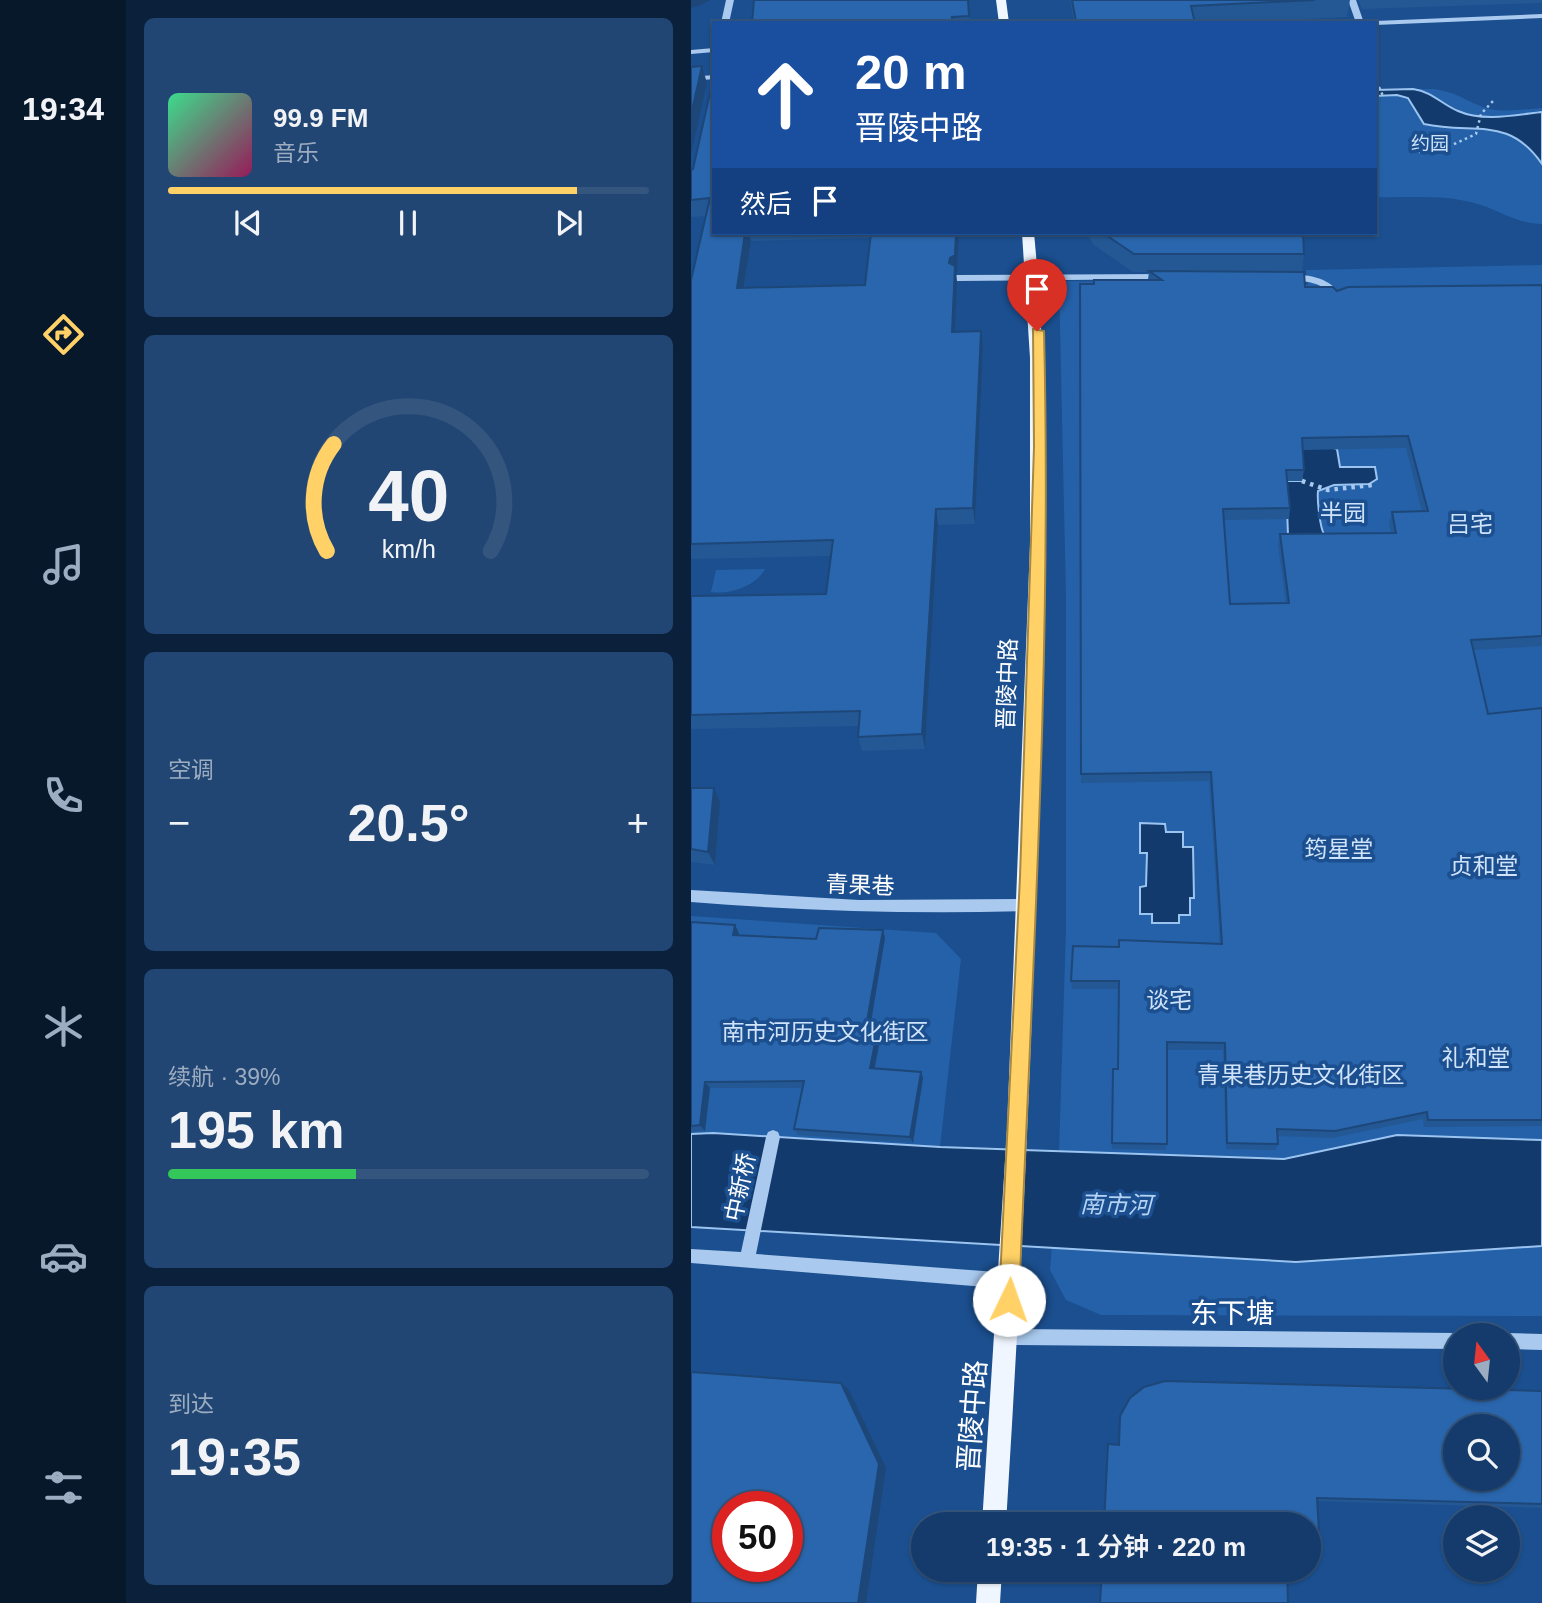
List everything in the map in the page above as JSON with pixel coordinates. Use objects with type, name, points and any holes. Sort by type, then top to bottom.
[{"type":"main road","points":[[1001,0],[1004,21]]},
{"type":"main road","name":"晋陵中路","points":[[995,1512],[1019,1137],[1041,408],[1028,235]]},
{"type":"main road","points":[[988,1603],[989,1582]]},
{"type":"street","points":[[725,21],[729,0]]},
{"type":"street","points":[[1352,0],[1359,21]]},
{"type":"street","points":[[1377,23],[1542,16]]},
{"type":"street","points":[[691,52],[712,50]]},
{"type":"street","points":[[691,79],[712,79]]},
{"type":"street","points":[[711,93],[712,88]]},
{"type":"street","points":[[957,278],[1169,277]]},
{"type":"street","points":[[1280,278],[1307,278],[1324,282],[1333,288],[1338,298]]},
{"type":"street","name":"青果巷","points":[[691,897],[936,908],[1027,905]]},
{"type":"street","name":"中新桥","points":[[749,1253],[773,1137]]},
{"type":"street","points":[[691,1256],[749,1253],[1010,1275]]},
{"type":"street","name":"东下塘","points":[[1007,1337],[1443,1341]]},
{"type":"street","points":[[1521,1341],[1542,1342]]},
{"type":"path","points":[[1380,88],[1383,96]]},
{"type":"path","points":[[1419,152],[1448,146],[1476,131],[1481,114],[1493,101]]},
{"type":"path","points":[[1302,481],[1325,490],[1372,485]]},
{"type":"green space","name":"约园","points":[[1434,89],[1493,109],[1542,108],[1542,224],[1524,222],[1462,200],[1437,197],[1377,197],[1377,90]]},
{"type":"green space","name":"青果巷历史文化街区","points":[[1542,265],[1542,1316],[1101,1315],[1066,1300],[1050,1270],[1059,1153],[1066,928],[1066,598],[1059,281],[1308,285],[1306,270]]},
{"type":"green space","points":[[765,569],[749,585],[742,588],[711,592],[716,570]]},
{"type":"green space","name":"南市河历史文化街区","points":[[691,916],[936,933],[961,959],[940,1147],[691,1134]]},
{"type":"water","points":[[1413,89],[1426,93],[1458,111],[1478,116],[1500,117],[1542,112],[1542,164],[1529,149],[1503,133],[1424,124],[1408,98],[1397,95],[1377,96],[1377,90]]},
{"type":"water","points":[[1290,433],[1337,449],[1340,467],[1375,467],[1377,479],[1369,484],[1334,485],[1318,491],[1324,534],[1288,535],[1286,481],[1302,481]]},
{"type":"water","points":[[1140,823],[1165,824],[1166,832],[1183,832],[1183,847],[1193,847],[1194,898],[1190,898],[1190,915],[1179,915],[1179,923],[1152,923],[1152,914],[1140,914],[1140,887],[1146,886],[1147,853],[1140,853]]},
{"type":"water","name":"南市河","points":[[713,1133],[940,1147],[1284,1159],[1397,1135],[1542,1140],[1542,1246],[1296,1262],[691,1227],[691,1134]]},
{"type":"building","points":[[754,0],[968,0],[969,16],[952,17],[952,21],[752,21]]},
{"type":"building","points":[[1072,0],[1315,0],[1191,6],[1195,21],[1076,21]]},
{"type":"building","points":[[702,66],[691,115],[691,67]]},
{"type":"building","points":[[712,84],[712,235],[745,235],[737,288],[865,285],[871,235],[956,235],[955,255],[950,258],[949,263],[955,266],[952,332],[981,331],[973,508],[936,509],[922,734],[858,737],[860,711],[691,715],[691,596],[826,594],[833,540],[691,544],[691,280],[710,198],[691,200],[693,169]]},
{"type":"building","points":[[1106,235],[1303,235],[1304,254],[1134,254]]},
{"type":"building","name":"青果巷历史文化街区","points":[[1149,271],[1304,272],[1305,287],[1333,287],[1337,291],[1348,287],[1542,285],[1542,636],[1471,640],[1488,714],[1542,708],[1542,1120],[1428,1120],[1427,1112],[1335,1131],[1277,1129],[1278,1144],[1227,1143],[1225,1043],[1167,1042],[1167,1144],[1112,1143],[1113,1069],[1118,1069],[1119,981],[1071,981],[1073,946],[1119,947],[1119,940],[1222,944],[1211,772],[1081,774],[1080,284],[1094,284],[1094,280],[1162,280]],"holes":[[[1408,436],[1428,511],[1392,512],[1396,533],[1280,534],[1289,603],[1230,604],[1223,509],[1290,508],[1286,470],[1304,470],[1302,438]]]},
{"type":"building","points":[[691,788],[714,788],[708,852],[691,849]]},
{"type":"building","name":"南市河历史文化街区","points":[[691,922],[735,925],[733,935],[816,939],[819,928],[883,930],[866,1027],[878,1028],[870,1068],[921,1072],[910,1137],[794,1129],[804,1081],[705,1082],[700,1125],[691,1126]]},
{"type":"building","points":[[691,1372],[841,1383],[879,1464],[858,1603],[691,1603]]},
{"type":"building","points":[[1165,1381],[1443,1388],[1443,1400],[1521,1400],[1521,1390],[1542,1391],[1542,1504],[1317,1498],[1318,1512],[1105,1512],[1108,1444],[1119,1445],[1120,1416],[1130,1398],[1144,1387]]},
{"type":"building","points":[[1101,1582],[1287,1582],[1288,1603],[1100,1603]]},
{"type":"route","points":[[1009,1300],[1019,1137],[1028,877],[1041,408],[1037,331]]},
{"type":"park label","name":"半园","points":[[1343,513]]},
{"type":"park label","name":"吕宅","points":[[1470,524]]},
{"type":"park label","name":"筠星堂","points":[[1339,849]]},
{"type":"park label","name":"贞和堂","points":[[1484,866]]},
{"type":"park label","name":"谈宅","points":[[1169,1000]]},
{"type":"park label","name":"礼和堂","points":[[1476,1058]]}]
